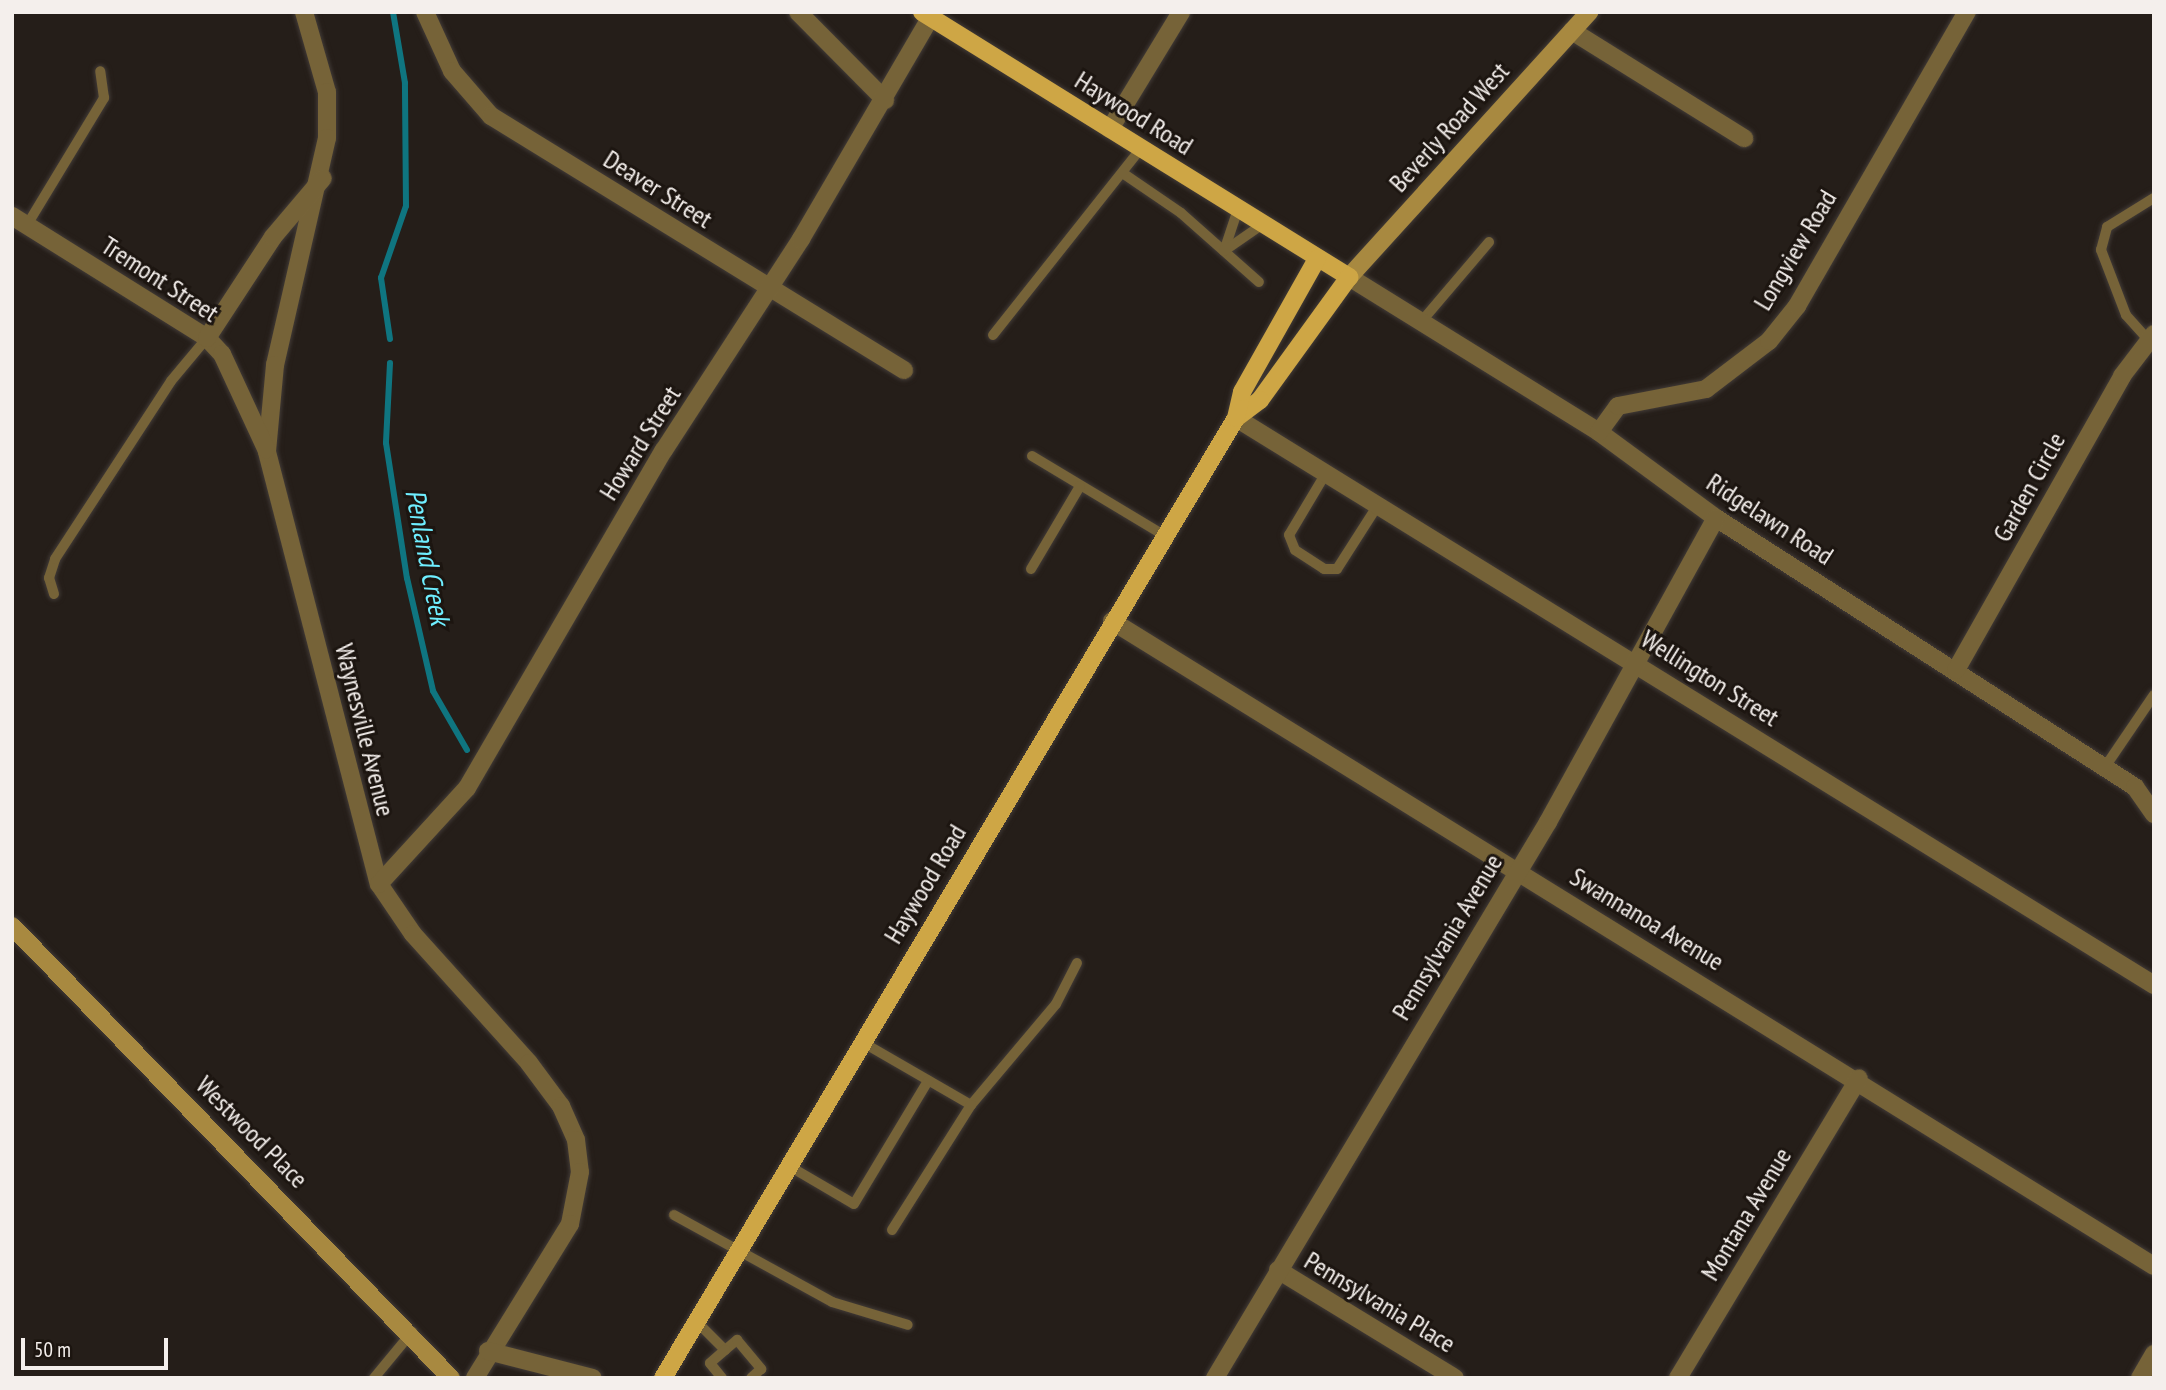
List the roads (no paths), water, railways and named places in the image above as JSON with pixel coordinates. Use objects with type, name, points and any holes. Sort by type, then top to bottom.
[{"type":"main road","name":"Haywood Road","points":[[926,15],[1349,277],[1260,400],[1236,418]]},
{"type":"main road","name":"Haywood Road","points":[[663,1378],[1112,621],[1236,418],[1242,392],[1317,259]]},
{"type":"street","name":"Waynesville Avenue","points":[[304,12],[327,92],[323,178],[275,365],[267,452],[379,884],[413,934],[529,1063],[561,1106],[576,1140],[580,1172],[570,1224],[488,1351],[475,1378]]},
{"type":"street","name":"Deaver Street","points":[[425,12],[452,71],[491,117],[904,370]]},
{"type":"street","points":[[798,12],[885,100]]},
{"type":"street","points":[[1110,129],[1181,12]]},
{"type":"street","name":"Beverly Road West","points":[[1349,277],[1589,12]]},
{"type":"street","name":"Longview Road","points":[[1599,432],[1618,406],[1706,389],[1769,341],[1797,306],[1968,12]]},
{"type":"street","name":"Howard Street","points":[[379,884],[467,788],[664,450],[769,288],[885,100],[926,15]]},
{"type":"street","points":[[1572,31],[1744,138]]},
{"type":"street","points":[[207,338],[272,237],[323,178]]},
{"type":"street","name":"Tremont Street","points":[[20,221],[207,338],[222,354],[267,452]]},
{"type":"street","name":"Ridgelawn Road","points":[[1349,277],[1599,432],[1716,518],[2135,787],[2153,809]]},
{"type":"street","name":"Garden Circle","points":[[1956,670],[2151,340]]},
{"type":"street","name":"Wellington Street","points":[[1236,418],[2153,985]]},
{"type":"street","name":"Pennsylvania Avenue","points":[[1214,1378],[1517,871],[1716,518]]},
{"type":"street","name":"Swannanoa Avenue","points":[[1112,621],[1859,1078],[2154,1266]]},
{"type":"street","name":"Westwood Place","points":[[12,926],[412,1332],[451,1378]]},
{"type":"street","points":[[2153,985],[2154,975]]},
{"type":"street","name":"Montana Avenue","points":[[1678,1378],[1859,1078]]},
{"type":"street","name":"Pennsylvania Place","points":[[1278,1270],[1455,1378]]},
{"type":"street","points":[[488,1351],[593,1378]]},
{"type":"street","points":[[2140,1378],[2154,1354]]},
{"type":"lane","points":[[20,221],[104,98],[100,71]]},
{"type":"lane","points":[[993,335],[1124,174],[1141,148]]},
{"type":"lane","points":[[1124,174],[1224,251],[1259,282]]},
{"type":"lane","points":[[2151,340],[2126,315],[2101,250],[2107,227],[2154,198]]},
{"type":"lane","points":[[1224,251],[1238,209]]},
{"type":"lane","points":[[1224,251],[1262,225]]},
{"type":"lane","points":[[1421,322],[1489,242]]},
{"type":"lane","points":[[54,594],[49,578],[55,559],[171,381],[207,338]]},
{"type":"lane","points":[[1032,456],[1165,536]]},
{"type":"lane","points":[[1326,473],[1289,535],[1295,550],[1324,569],[1337,569],[1378,505]]},
{"type":"lane","points":[[1031,569],[1080,486]]},
{"type":"lane","points":[[2105,767],[2154,695]]},
{"type":"lane","points":[[892,1230],[971,1105],[1056,1004],[1077,963]]},
{"type":"lane","points":[[862,1042],[971,1105]]},
{"type":"lane","points":[[789,1166],[853,1204],[928,1081]]},
{"type":"lane","points":[[674,1214],[737,1252],[832,1302],[908,1325]]},
{"type":"lane","points":[[696,1321],[725,1350]]},
{"type":"lane","points":[[374,1378],[412,1332]]},
{"type":"lane","points":[[722,1378],[710,1363],[737,1340],[761,1369],[751,1378]]},
{"type":"waterway","name":"Penland Creek","points":[[390,339],[381,278],[406,206],[405,83],[393,12]]},
{"type":"waterway","name":"Penland Creek","points":[[390,363],[386,443],[407,578],[433,691],[467,750]]}]
